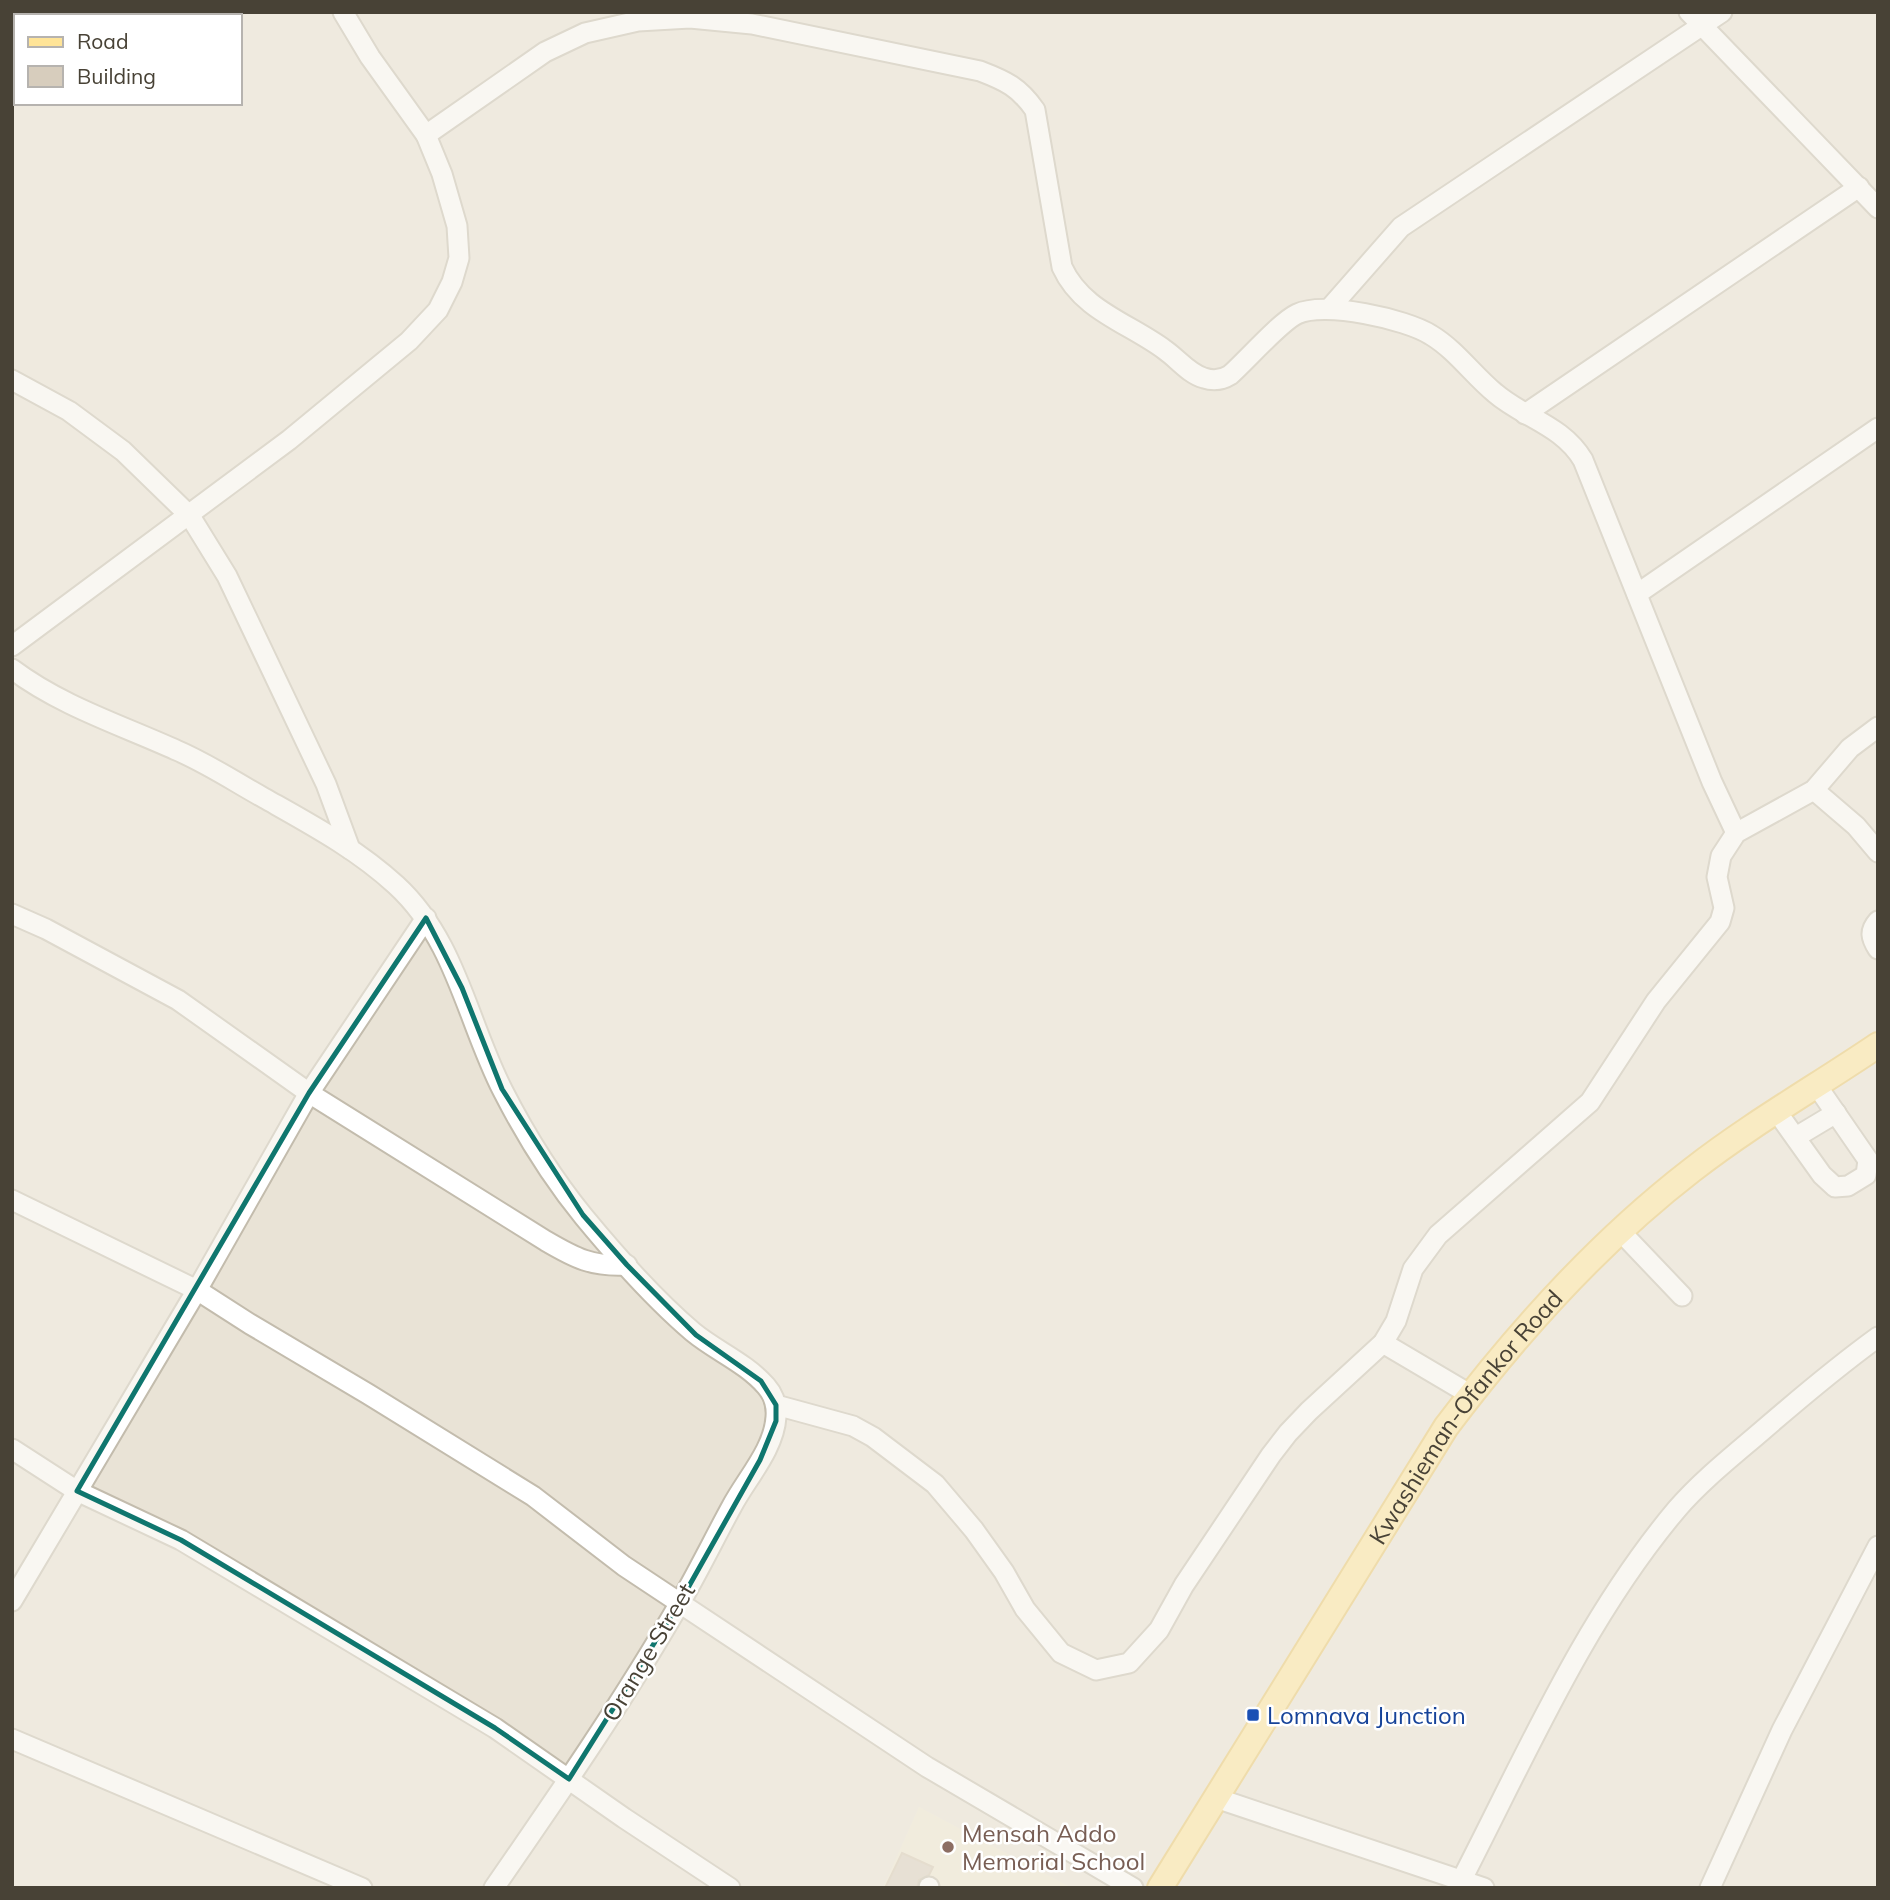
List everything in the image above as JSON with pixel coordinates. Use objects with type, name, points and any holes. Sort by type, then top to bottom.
[{"type":"main road","name":"Kwashieman-Ofankor Road","points":[[1160,1888],[1446,1427],[1471,1395],[1581,1268],[1691,1171],[1878,1045]]},
{"type":"street","points":[[12,646],[289,440],[409,341],[438,310],[452,282],[459,258],[457,226],[442,174],[426,135],[370,57],[343,12]]},
{"type":"street","points":[[1329,309],[1401,227],[1696,19],[1722,12]]},
{"type":"street","points":[[426,135],[545,52],[585,33],[638,21],[690,18],[763,26],[980,71],[1004,81],[1023,93],[1035,110],[1062,267],[1068,280],[1097,309],[1165,349],[1195,374],[1206,379],[1224,378],[1295,315],[1311,309],[1381,317],[1430,334],[1494,392],[1525,414],[1555,430],[1576,448],[1707,770],[1736,833]]},
{"type":"street","points":[[1525,414],[1870,194],[1696,19]]},
{"type":"street","points":[[12,380],[69,411],[123,451],[190,516],[227,576],[326,785],[350,849]]},
{"type":"street","points":[[1637,594],[1878,428]]},
{"type":"street","points":[[12,669],[65,701],[181,752],[313,825],[398,886],[426,918],[444,949],[502,1089],[559,1184],[627,1265],[670,1312],[696,1335],[771,1390],[776,1405],[853,1426],[873,1437],[935,1484],[974,1530],[1026,1609],[1061,1653],[1096,1670],[1129,1663],[1159,1630],[1184,1585],[1271,1455],[1309,1411],[1383,1343],[1396,1321],[1413,1269],[1438,1235],[1590,1102],[1656,1001],[1720,922],[1724,908],[1717,877],[1721,856],[1736,833],[1814,790],[1850,748],[1878,727]]},
{"type":"street","points":[[1814,790],[1856,826],[1878,852]]},
{"type":"street","points":[[12,915],[46,929],[178,1000],[309,1093],[576,1258],[608,1266],[627,1265]]},
{"type":"street","points":[[12,1601],[197,1290],[309,1093],[426,918]]},
{"type":"street","points":[[1878,921],[1872,928],[1871,939],[1878,949]]},
{"type":"street","points":[[1777,1112],[1822,1175],[1835,1187],[1848,1186],[1866,1175],[1868,1160],[1817,1086]]},
{"type":"street","points":[[1796,1137],[1836,1113]]},
{"type":"street","points":[[12,1200],[197,1290],[533,1496],[624,1566],[927,1767],[1133,1888]]},
{"type":"street","points":[[1621,1232],[1682,1296]]},
{"type":"street","points":[[1462,1879],[1590,1634],[1642,1555],[1678,1508],[1731,1457],[1839,1364],[1878,1337]]},
{"type":"street","points":[[1383,1343],[1471,1395]]},
{"type":"street","name":"Orange Street","points":[[494,1888],[569,1779],[680,1602],[771,1439],[776,1421],[776,1405]]},
{"type":"street","points":[[12,1449],[77,1490],[181,1540],[495,1728],[730,1888]]},
{"type":"street","points":[[1710,1888],[1782,1730],[1878,1546]]},
{"type":"street","points":[[12,1739],[362,1888]]},
{"type":"street","points":[[1216,1798],[1484,1888]]},
{"type":"highlighted area","points":[[426,918],[462,988],[502,1089],[583,1215],[627,1265],[696,1335],[761,1381],[776,1405],[776,1421],[760,1460],[680,1602],[569,1779],[495,1728],[181,1540],[77,1491],[309,1093]]},
{"type":"shaded area","points":[[12,12],[1878,12],[1878,1888],[12,1888]]},
{"type":"shaded area","name":"Mensah Addo Memorial School","points":[[919,1807],[1072,1888],[883,1888]]},
{"type":"building","points":[[902,1853],[933,1867],[929,1875],[919,1880],[917,1888],[885,1888]]},
{"type":"place","name":"Lomnava Junction","points":[[1253,1715]]},
{"type":"place","name":"Mensah Addo Memorial School","points":[[948,1847]]}]
